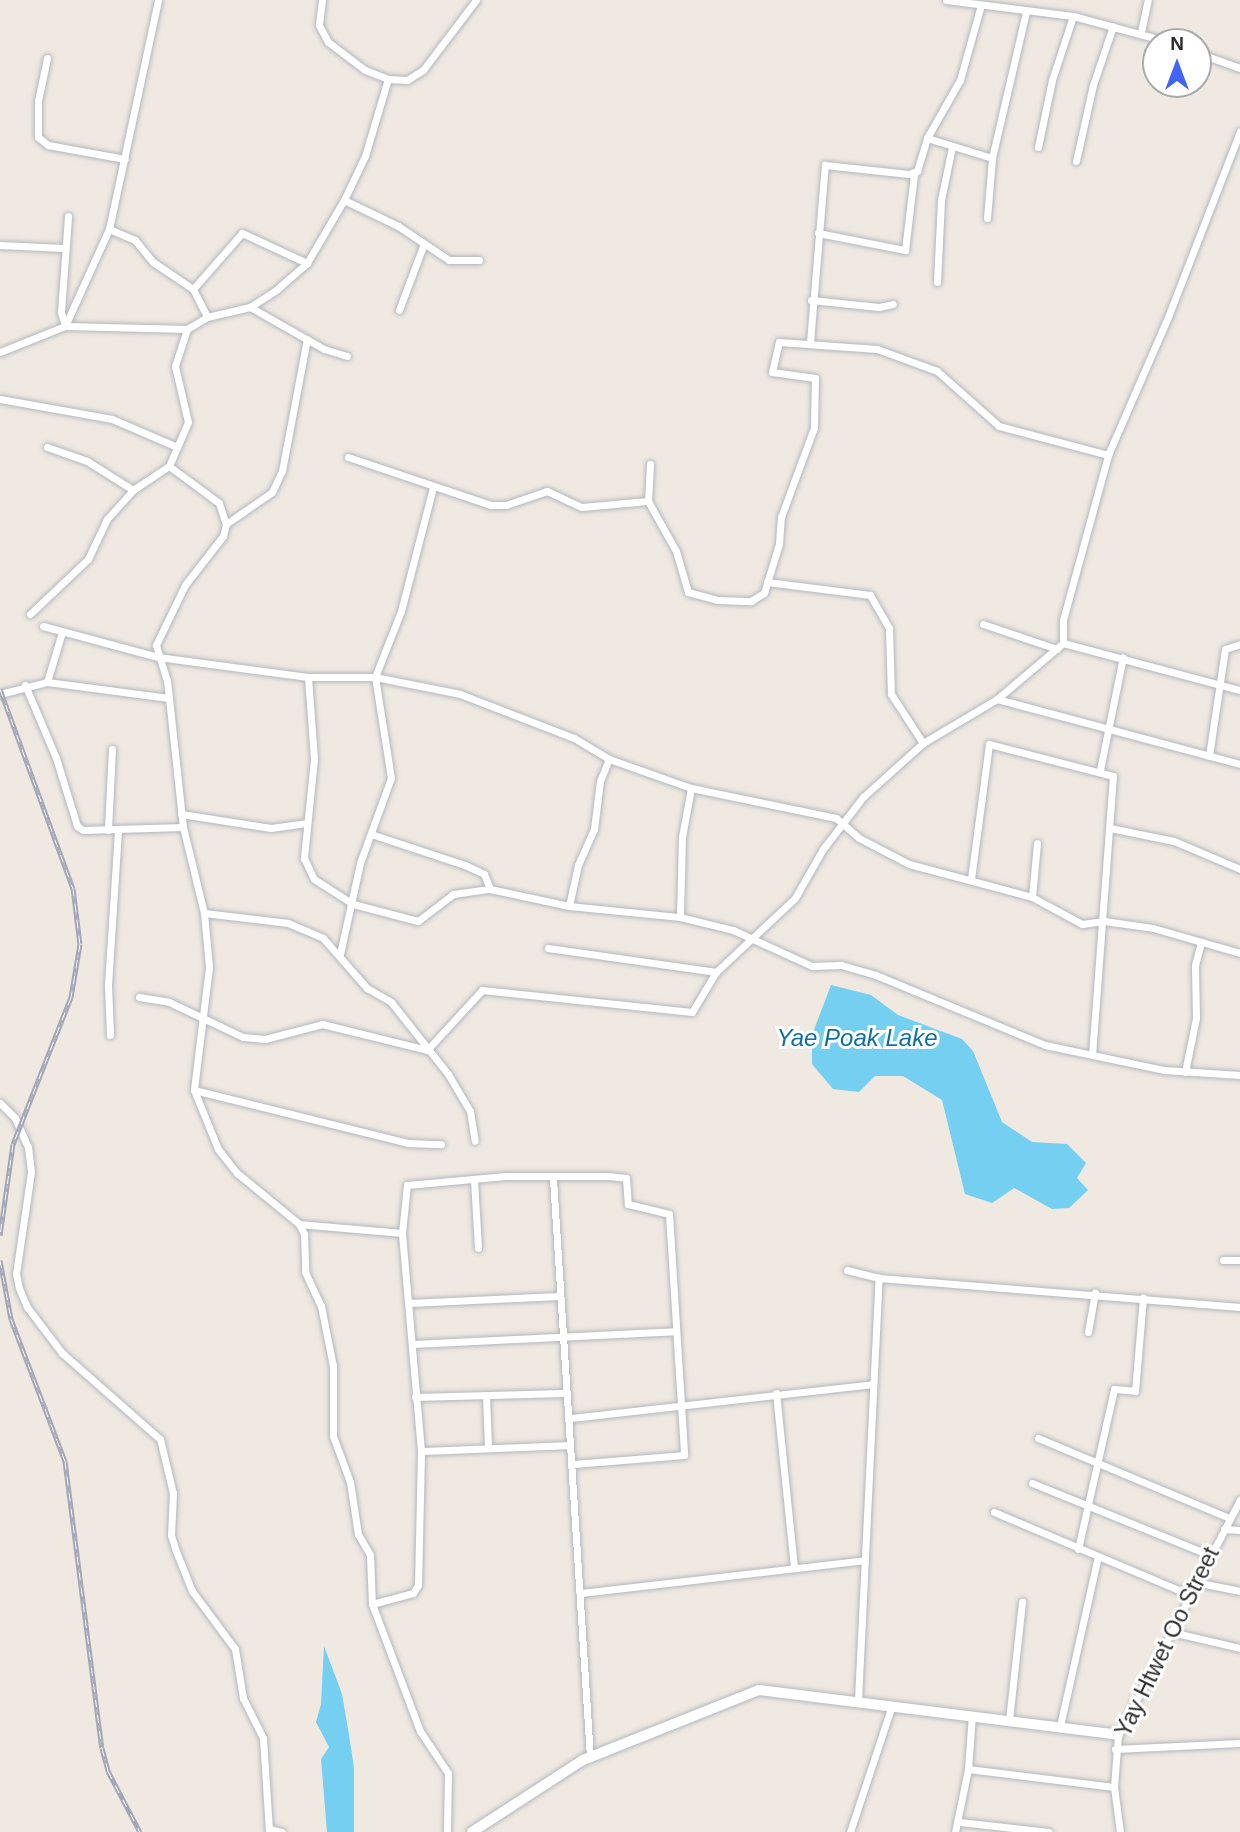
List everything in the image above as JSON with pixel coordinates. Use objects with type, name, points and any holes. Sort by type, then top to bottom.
[{"type":"street","points":[[65,326],[108,229],[158,0]]},
{"type":"street","points":[[322,0],[319,25],[328,42],[365,70],[388,79],[407,80],[424,70],[475,0]]},
{"type":"street","points":[[946,0],[1073,16],[1141,32],[1149,0]]},
{"type":"street","points":[[818,233],[905,250],[914,174],[927,138],[960,80],[981,5]]},
{"type":"street","points":[[987,218],[992,158],[1026,12]]},
{"type":"street","points":[[1038,147],[1052,80],[1073,16]]},
{"type":"street","points":[[1076,161],[1093,85],[1113,26]]},
{"type":"street","points":[[1212,57],[1240,68]]},
{"type":"street","points":[[47,58],[38,101],[38,136],[48,145],[125,159]]},
{"type":"street","points":[[0,352],[65,326],[187,330],[207,317],[250,307],[307,263],[344,200],[365,156],[388,79]]},
{"type":"street","points":[[427,1050],[482,990],[685,1014],[692,1012],[716,972],[795,898],[863,797],[923,743],[997,699],[1060,646],[1063,620],[1108,455],[1168,317],[1240,131]]},
{"type":"street","points":[[927,138],[992,158]]},
{"type":"street","points":[[937,282],[941,201],[952,147]]},
{"type":"street","points":[[810,342],[811,300],[825,165],[914,174]]},
{"type":"street","points":[[344,200],[398,226],[423,246],[449,260],[479,260]]},
{"type":"street","points":[[65,326],[61,312],[67,272],[64,248],[68,216]]},
{"type":"street","points":[[108,229],[135,240],[153,262],[193,289],[207,317]]},
{"type":"street","points":[[193,289],[242,233],[307,263]]},
{"type":"street","points":[[0,245],[64,248]]},
{"type":"street","points":[[398,310],[423,246]]},
{"type":"street","points":[[811,300],[879,307],[893,304]]},
{"type":"street","points":[[250,307],[307,339],[347,356]]},
{"type":"street","points":[[30,614],[88,559],[107,519],[133,490],[169,466],[188,411],[175,366],[187,330]]},
{"type":"street","points":[[307,339],[282,471],[272,492],[226,524],[162,627],[156,645],[169,698],[181,814],[204,913],[209,967],[194,1090],[205,1123],[231,1165],[299,1224],[304,1234],[305,1272],[321,1306],[333,1366],[333,1436],[351,1482],[358,1534],[371,1564],[372,1604],[421,1731],[448,1773],[447,1832]]},
{"type":"street","points":[[650,464],[648,501],[676,551],[685,587],[694,596],[751,601],[764,593],[779,544],[780,517],[814,428],[816,381],[813,376],[772,372],[773,357],[779,342],[810,342],[877,349],[937,371],[999,426],[1108,455]]},
{"type":"street","points":[[0,400],[112,419],[177,447]]},
{"type":"street","points":[[47,447],[87,461],[133,490]]},
{"type":"street","points":[[348,457],[491,505],[506,505],[547,491],[582,507],[648,501]]},
{"type":"street","points":[[169,466],[219,503],[226,524]]},
{"type":"street","points":[[340,954],[371,834],[391,778],[375,677],[401,611],[433,487]]},
{"type":"street","points":[[767,582],[870,595],[889,628],[891,694],[923,743]]},
{"type":"street","points":[[983,624],[1060,646],[1123,657],[1240,690]]},
{"type":"street","points":[[43,626],[158,657],[308,677],[375,677],[460,694],[512,712],[609,759],[691,788],[836,818],[843,825],[909,864],[1032,897],[1082,924],[1104,921],[1153,928],[1240,953]]},
{"type":"street","points":[[47,682],[62,632]]},
{"type":"street","points":[[1209,756],[1224,649],[1240,644]]},
{"type":"street","points":[[1100,770],[1123,657]]},
{"type":"street","points":[[308,677],[314,758],[304,858],[309,873],[353,904],[418,921],[453,894],[490,889],[569,906],[680,917],[733,930],[812,966],[841,965],[876,975],[1045,1045],[1185,1072],[1240,1075]]},
{"type":"street","points":[[0,694],[25,685],[47,682],[169,698]]},
{"type":"street","points":[[25,685],[57,758],[73,822],[83,830],[183,827]]},
{"type":"street","points":[[997,699],[1240,764]]},
{"type":"street","points":[[971,879],[989,744],[1100,770],[1115,779],[1092,1054]]},
{"type":"street","points":[[107,830],[112,749]]},
{"type":"street","points":[[569,906],[578,865],[594,829],[600,781],[609,759]]},
{"type":"street","points":[[680,917],[682,837],[691,788]]},
{"type":"street","points":[[181,814],[271,828],[306,823]]},
{"type":"street","points":[[1110,828],[1174,841],[1240,869]]},
{"type":"street","points":[[110,1035],[108,985],[118,829]]},
{"type":"street","points":[[371,834],[465,864],[484,874],[490,889]]},
{"type":"street","points":[[1032,897],[1037,844]]},
{"type":"street","points":[[204,913],[303,927],[340,954],[367,988],[391,1002],[427,1050],[470,1111],[475,1141]]},
{"type":"street","points":[[1185,1072],[1196,1018],[1195,965],[1201,942]]},
{"type":"street","points":[[548,948],[716,972]]},
{"type":"street","points":[[139,997],[169,1002],[256,1039],[322,1024],[427,1050]]},
{"type":"street","points":[[194,1090],[408,1143],[441,1144]]},
{"type":"street","points":[[0,1102],[15,1118],[28,1147],[31,1172],[16,1274],[19,1288],[27,1307],[62,1353],[143,1423],[164,1448],[173,1493],[170,1535],[192,1591],[235,1649],[243,1698],[263,1738],[269,1830],[282,1832]]},
{"type":"street","points":[[372,1604],[414,1593],[418,1585],[421,1451],[402,1233],[407,1185],[506,1176],[553,1179],[626,1178],[628,1204],[669,1214],[674,1331],[685,1446],[681,1457],[574,1464]]},
{"type":"street","points":[[553,1179],[564,1393],[571,1419],[568,1445],[574,1464],[590,1758]]},
{"type":"street","points":[[474,1180],[478,1248]]},
{"type":"street","points":[[299,1224],[402,1233]]},
{"type":"street","points":[[1223,1260],[1240,1260]]},
{"type":"street","points":[[847,1270],[879,1278],[1095,1293],[1240,1307]]},
{"type":"street","points":[[858,1700],[879,1278]]},
{"type":"street","points":[[1088,1332],[1095,1293]]},
{"type":"street","points":[[409,1303],[559,1296]]},
{"type":"street","points":[[1078,1549],[1114,1389],[1135,1391],[1143,1297]]},
{"type":"street","points":[[413,1344],[674,1331]]},
{"type":"street","points":[[571,1419],[776,1393],[873,1384]]},
{"type":"street","points":[[415,1397],[564,1393]]},
{"type":"street","points":[[776,1393],[794,1567]]},
{"type":"street","points":[[486,1395],[488,1448]]},
{"type":"street","points":[[1038,1438],[1229,1518]]},
{"type":"street","points":[[421,1451],[568,1445]]},
{"type":"street","points":[[1032,1483],[1209,1555]]},
{"type":"street","name":"Yay Htwet Oo Street","points":[[1120,1832],[1114,1787],[1118,1735],[1188,1594],[1240,1500]]},
{"type":"street","points":[[994,1512],[1188,1594]]},
{"type":"street","points":[[1224,1529],[1240,1530]]},
{"type":"street","points":[[1060,1726],[1097,1556]]},
{"type":"street","points":[[581,1593],[865,1560]]},
{"type":"street","points":[[1195,1582],[1240,1591]]},
{"type":"street","points":[[1009,1720],[1022,1602]]},
{"type":"street","points":[[1171,1632],[1240,1648]]},
{"type":"street","points":[[472,1832],[590,1758],[759,1690],[892,1704],[1118,1735]]},
{"type":"street","points":[[850,1832],[892,1704]]},
{"type":"street","points":[[955,1832],[960,1822],[968,1769],[972,1715]]},
{"type":"street","points":[[1115,1749],[1240,1743]]},
{"type":"street","points":[[968,1769],[1114,1787]]},
{"type":"street","points":[[960,1822],[1048,1832]]},
{"type":"water","name":"Yae Poak Lake","points":[[831,985],[871,995],[898,1015],[962,1039],[973,1051],[1002,1122],[1032,1142],[1067,1144],[1086,1163],[1077,1178],[1088,1190],[1069,1208],[1052,1209],[1014,1188],[992,1203],[965,1194],[942,1100],[903,1076],[875,1076],[859,1092],[833,1089],[812,1064],[812,1035]]},
{"type":"water","points":[[324,1646],[342,1694],[349,1735],[354,1768],[354,1832],[327,1832],[321,1759],[329,1747],[316,1722],[321,1704]]},
{"type":"railway","points":[[0,689],[73,888],[80,944],[71,997],[13,1144],[0,1235]]},
{"type":"railway","points":[[0,1260],[11,1319],[65,1461],[102,1748],[108,1771],[140,1832]]}]
